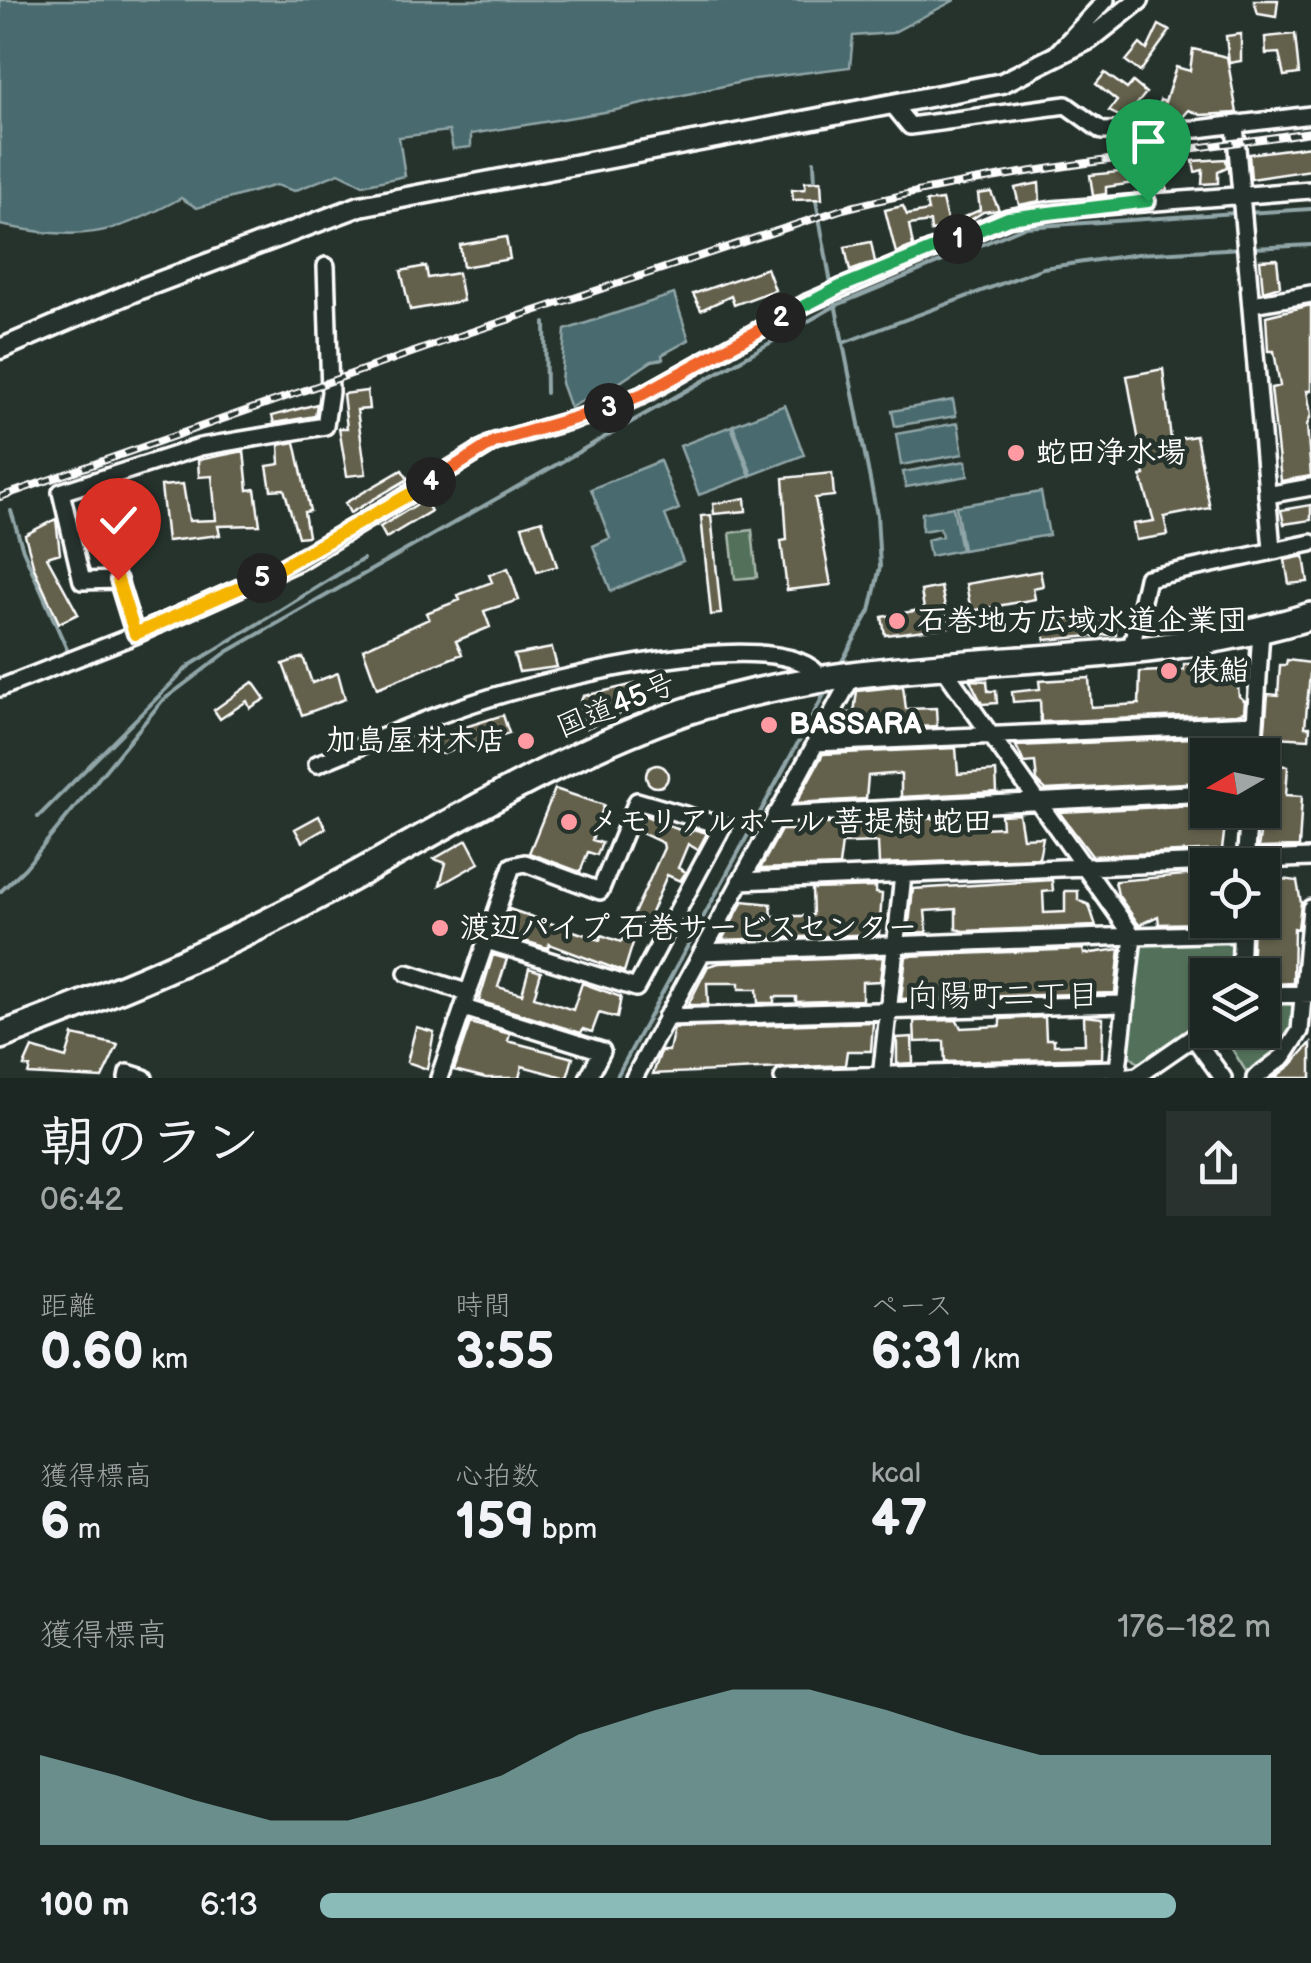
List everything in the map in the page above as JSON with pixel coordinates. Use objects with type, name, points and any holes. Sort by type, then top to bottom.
[{"type":"highway","name":"国道45号","points":[[0,1036],[173,969],[324,893],[549,768],[684,712],[836,676],[1130,653],[1261,632],[1311,616]]},
{"type":"street","points":[[1047,64],[1106,0]]},
{"type":"street","points":[[0,346],[360,206],[1002,83],[1047,64],[1090,38],[1139,0]]},
{"type":"street","points":[[893,105],[910,126],[1066,105],[1102,131],[1235,124],[1311,114]]},
{"type":"street","points":[[1235,124],[1272,549]]},
{"type":"street","points":[[0,688],[297,562],[494,442],[598,413],[643,394],[833,290],[1008,218],[1052,210],[1244,200],[1311,190]]},
{"type":"street","points":[[133,630],[118,580],[82,582],[62,492],[200,447],[326,426],[330,414],[326,266]]},
{"type":"street","points":[[1252,304],[1311,294]]},
{"type":"street","points":[[1267,495],[1311,487]]},
{"type":"street","points":[[1130,653],[1147,578],[1200,570],[1272,549],[1311,543]]},
{"type":"street","points":[[1254,738],[1261,632]]},
{"type":"street","points":[[318,764],[489,698],[578,674],[710,653],[801,659],[836,676],[815,743],[634,1078]]},
{"type":"street","points":[[942,666],[1133,936],[1123,1004],[1119,1075]]},
{"type":"street","points":[[815,743],[1255,724]]},
{"type":"street","points":[[776,815],[1190,793]]},
{"type":"street","points":[[439,1078],[512,866],[525,862],[600,891],[637,802],[723,826],[636,988],[487,941]]},
{"type":"street","points":[[1280,860],[1311,858]]},
{"type":"street","points":[[740,881],[1190,864]]},
{"type":"street","points":[[881,1077],[903,875]]},
{"type":"street","points":[[1255,1078],[1296,1042],[1307,994],[1311,908]]},
{"type":"street","points":[[702,952],[1190,931]]},
{"type":"street","points":[[407,974],[602,1051],[588,1078]]},
{"type":"street","points":[[1280,995],[1307,994]]},
{"type":"street","points":[[666,1017],[1123,1004]]},
{"type":"street","points":[[783,1078],[1137,1076],[1190,1041]]},
{"type":"street","points":[[1201,1048],[1223,1078]]},
{"type":"street","points":[[127,1078],[128,1073],[144,1078]]},
{"type":"green space","points":[[752,530],[757,577],[735,579],[730,533]]},
{"type":"green space","points":[[1230,938],[1235,943],[1234,958],[1190,958],[1190,1030],[1149,1060],[1138,1063],[1123,1050],[1136,946],[1142,941]]},
{"type":"green space","points":[[1291,1003],[1296,1008],[1287,1040],[1276,1057],[1247,1073],[1231,1048],[1280,1048],[1280,1004]]},
{"type":"water","points":[[0,0],[955,0],[892,33],[853,36],[850,67],[755,79],[616,110],[471,134],[471,147],[453,149],[449,131],[399,137],[405,176],[363,185],[339,173],[294,191],[276,185],[197,208],[181,198],[114,228],[74,234],[0,225]]},
{"type":"water","points":[[674,294],[689,340],[662,355],[663,359],[652,361],[608,390],[604,388],[570,408],[561,383],[565,330]]},
{"type":"water","points":[[953,400],[956,416],[895,426],[892,411]]},
{"type":"water","points":[[785,405],[804,455],[752,475],[733,425]]},
{"type":"water","points":[[958,423],[963,454],[901,465],[896,434]]},
{"type":"water","points":[[731,426],[750,476],[699,495],[680,446]]},
{"type":"water","points":[[660,461],[679,509],[665,515],[683,561],[611,591],[593,546],[610,538],[591,489]]},
{"type":"water","points":[[966,461],[968,476],[906,487],[903,472]]},
{"type":"water","points":[[1041,492],[1049,535],[963,550],[956,506]]},
{"type":"water","points":[[953,507],[961,550],[930,556],[927,540],[942,536],[940,528],[922,531],[922,513]]},
{"type":"building","points":[[1254,0],[1278,0],[1276,17],[1258,14]]},
{"type":"building","points":[[1159,25],[1170,31],[1140,72],[1126,61],[1140,44],[1147,50]]},
{"type":"building","points":[[1241,34],[1241,61],[1229,63],[1226,36]]},
{"type":"building","points":[[1295,34],[1299,74],[1284,76],[1279,53],[1266,54],[1265,37]]},
{"type":"building","points":[[1193,49],[1227,57],[1237,113],[1201,115],[1189,110],[1182,118],[1166,118],[1156,112],[1160,100],[1165,102],[1176,67],[1190,71]]},
{"type":"building","points":[[1105,73],[1127,89],[1133,82],[1146,93],[1125,119],[1109,111],[1117,101],[1096,84]]},
{"type":"building","points":[[1311,146],[1311,170],[1251,179],[1249,154]]},
{"type":"building","points":[[1226,159],[1227,167],[1218,171],[1218,183],[1202,184],[1203,170],[1195,172],[1193,161]]},
{"type":"building","points":[[1164,167],[1167,190],[1149,190],[1148,181],[1106,187],[1106,194],[1093,196],[1090,175]]},
{"type":"building","points":[[821,181],[822,199],[793,200],[792,190],[805,189],[805,182]]},
{"type":"building","points":[[1039,183],[1040,201],[1019,205],[1015,188]]},
{"type":"building","points":[[991,192],[999,210],[983,212],[966,223],[964,217],[980,210],[978,194]]},
{"type":"building","points":[[942,200],[949,228],[931,231],[930,222],[909,225],[913,246],[896,253],[885,210],[903,206],[907,215],[928,211],[926,202]]},
{"type":"building","points":[[506,237],[510,259],[463,267],[460,245]]},
{"type":"building","points":[[871,242],[875,262],[850,271],[845,247]]},
{"type":"building","points":[[1277,259],[1280,286],[1263,291],[1260,260]]},
{"type":"building","points":[[426,266],[428,278],[458,273],[463,301],[410,310],[401,271]]},
{"type":"building","points":[[767,268],[775,290],[734,305],[731,296],[701,310],[693,294]]},
{"type":"building","points":[[1311,305],[1311,391],[1307,391],[1311,415],[1307,425],[1311,476],[1281,481],[1271,388],[1280,386],[1274,351],[1268,351],[1266,316]]},
{"type":"building","points":[[1163,369],[1171,440],[1196,436],[1210,508],[1164,517],[1168,535],[1136,540],[1133,524],[1154,521],[1141,476],[1145,475],[1127,376]]},
{"type":"building","points":[[367,391],[369,409],[357,410],[366,474],[347,476],[339,428],[347,428],[343,394]]},
{"type":"building","points":[[317,404],[315,416],[274,423],[272,416]]},
{"type":"building","points":[[295,442],[310,511],[304,512],[308,536],[298,537],[284,489],[271,490],[267,466],[280,464],[279,445]]},
{"type":"building","points":[[244,451],[248,490],[255,489],[260,525],[218,526],[220,535],[167,541],[161,486],[183,484],[189,521],[216,520],[212,476],[199,477],[198,460]]},
{"type":"building","points":[[402,470],[408,479],[350,513],[345,503]]},
{"type":"building","points":[[832,473],[834,496],[815,498],[831,585],[787,590],[781,541],[787,540],[783,478]]},
{"type":"building","points":[[745,498],[746,511],[714,514],[713,504]]},
{"type":"building","points":[[424,500],[431,511],[386,538],[380,527]]},
{"type":"building","points":[[1311,505],[1311,520],[1284,524],[1281,510]]},
{"type":"building","points":[[711,515],[721,614],[711,615],[701,516]]},
{"type":"building","points":[[56,519],[60,553],[47,557],[78,614],[59,623],[34,568],[25,535]]},
{"type":"building","points":[[542,520],[557,566],[537,572],[522,526]]},
{"type":"building","points":[[1304,556],[1308,582],[1289,584],[1285,560]]},
{"type":"building","points":[[508,568],[519,600],[484,611],[490,627],[456,641],[462,654],[377,688],[363,649],[429,619],[426,613],[460,600],[458,595],[492,582],[489,575]]},
{"type":"building","points":[[1040,571],[1043,586],[1033,588],[1035,599],[971,611],[966,584]]},
{"type":"building","points":[[941,587],[949,627],[885,635],[882,617],[924,609],[921,591]]},
{"type":"building","points":[[1114,611],[1116,634],[1045,640],[1044,628],[1055,627],[1058,620]]},
{"type":"building","points":[[552,648],[557,667],[519,672],[514,655]]},
{"type":"building","points":[[303,657],[312,683],[338,673],[345,699],[302,715],[283,664]]},
{"type":"building","points":[[1287,660],[1311,663],[1305,727],[1310,727],[1309,739],[1264,738],[1268,694],[1278,695],[1280,665],[1286,665]]},
{"type":"building","points":[[1235,662],[1239,696],[1245,701],[1244,712],[1237,714],[1041,722],[1040,700],[1013,702],[1012,692],[1040,689],[1039,681],[1089,678],[1091,707],[1139,704],[1140,672],[1184,670],[1184,664],[1196,664],[1197,677],[1220,676],[1220,663]]},
{"type":"building","points":[[970,680],[987,681],[988,691],[996,691],[997,703],[982,704]]},
{"type":"building","points":[[253,682],[265,699],[250,708],[247,701],[220,719],[214,710]]},
{"type":"building","points":[[635,684],[643,704],[586,728],[578,709],[583,696]]},
{"type":"building","points":[[903,686],[906,709],[936,708],[937,726],[835,731],[845,713],[854,713],[857,691]]},
{"type":"building","points":[[503,715],[509,733],[442,754],[436,736]]},
{"type":"building","points":[[1190,738],[1190,783],[1046,790],[1037,781],[1035,762],[1024,763],[1016,746]]},
{"type":"building","points":[[956,748],[958,774],[996,771],[997,792],[901,797],[901,774],[892,774],[868,776],[866,799],[796,803],[823,754]]},
{"type":"building","points":[[657,765],[665,768],[665,784],[657,787],[649,784],[646,776],[649,768]]},
{"type":"building","points":[[1280,766],[1288,766],[1286,795],[1302,796],[1299,847],[1258,848],[1261,828],[1280,828]]},
{"type":"building","name":"メモリアルホール 菩提樹 蛇田","points":[[555,789],[604,805],[592,840],[602,843],[597,855],[588,852],[580,872],[529,853]]},
{"type":"building","points":[[1190,806],[1190,828],[1225,828],[1222,848],[1092,856],[1059,812]]},
{"type":"building","points":[[1019,814],[1023,838],[1043,837],[1039,858],[879,864],[878,842],[842,843],[839,866],[760,869],[781,830],[806,830],[806,825],[961,817],[961,829],[1002,827],[1001,815]]},
{"type":"building","points":[[644,815],[689,834],[693,829],[707,833],[698,850],[688,844],[678,868],[686,872],[680,881],[667,875],[651,913],[637,930],[624,972],[549,944],[548,948],[504,935],[509,909],[600,940],[601,935],[621,942],[664,848],[663,843],[637,831]]},
{"type":"building","points":[[319,816],[326,828],[302,842],[295,829]]},
{"type":"building","points":[[467,840],[479,863],[440,885],[446,863],[434,859]]},
{"type":"building","points":[[1190,875],[1190,923],[1159,924],[1158,916],[1139,925],[1118,895],[1115,881]]},
{"type":"building","points":[[1280,879],[1297,881],[1301,903],[1298,929],[1294,928],[1293,983],[1280,984],[1280,958],[1252,958],[1252,938],[1280,938]]},
{"type":"building","points":[[1052,880],[1053,891],[1043,892],[1044,913],[1065,912],[1065,891],[1078,891],[1078,900],[1089,905],[1096,926],[964,931],[956,929],[956,909],[925,911],[927,932],[908,933],[913,889]]},
{"type":"building","points":[[876,887],[876,893],[882,894],[879,934],[722,940],[743,901],[771,904],[772,916],[805,916],[813,915],[812,889]]},
{"type":"building","points":[[1083,949],[1084,954],[1120,949],[1115,993],[901,999],[906,956]]},
{"type":"building","points":[[493,955],[507,959],[498,987],[522,994],[529,968],[541,972],[534,997],[573,1010],[582,983],[621,997],[617,1018],[599,1013],[592,1032],[583,1029],[581,1033],[479,1001]]},
{"type":"building","points":[[883,957],[880,981],[862,982],[862,1000],[796,1002],[796,997],[774,997],[774,1003],[758,1003],[757,989],[739,989],[739,983],[707,983],[708,1005],[688,1005],[708,966],[719,963]]},
{"type":"building","points":[[1084,1016],[1103,1018],[1102,1058],[945,1062],[944,1041],[915,1042],[914,1021],[957,1020],[961,1028],[1000,1026],[1000,1019],[1045,1017],[1046,1039],[1054,1039],[1054,1045],[1085,1044]]},
{"type":"building","points":[[873,1022],[871,1051],[847,1051],[845,1065],[653,1074],[661,1051],[669,1051],[674,1028]]},
{"type":"building","points":[[470,1023],[510,1034],[508,1041],[573,1058],[567,1078],[522,1066],[519,1078],[486,1078],[454,1070]]},
{"type":"building","points":[[416,1027],[434,1032],[427,1069],[407,1062]]},
{"type":"building","points":[[73,1035],[118,1045],[102,1078],[28,1074],[30,1067],[24,1066],[32,1048],[66,1058]]},
{"type":"building","points":[[912,1037],[913,1063],[897,1064],[897,1038]]},
{"type":"building","points":[[1311,1043],[1311,1078],[1274,1078],[1291,1065]]},
{"type":"waterway","points":[[814,161],[815,185]]},
{"type":"waterway","points":[[815,195],[832,289]]},
{"type":"waterway","points":[[1246,213],[1311,209]]},
{"type":"waterway","points":[[0,892],[25,868],[162,701],[227,652],[835,306],[1024,227],[1236,213]]},
{"type":"waterway","points":[[1253,248],[1311,245]]},
{"type":"waterway","points":[[843,343],[1043,268],[1138,254],[1243,248]]},
{"type":"waterway","points":[[834,298],[877,515],[880,567],[870,611],[840,665]]},
{"type":"waterway","points":[[545,323],[546,393]]},
{"type":"waterway","points":[[11,511],[23,550],[69,654]]},
{"type":"waterway","points":[[240,580],[329,534]]},
{"type":"waterway","points":[[38,817],[189,666],[363,559]]},
{"type":"waterway","points":[[102,640],[130,628]]},
{"type":"waterway","points":[[616,1078],[826,691]]},
{"type":"railway","points":[[0,497],[471,332],[843,209],[1076,164],[1311,132]]},
{"type":"place","name":"蛇田浄水場","points":[[1016,453]]},
{"type":"place","name":"石巻地方広域水道企業団","points":[[897,621]]},
{"type":"place","name":"俵鮨","points":[[1169,671]]},
{"type":"place","name":"BASSARA","points":[[769,725]]},
{"type":"place","name":"加島屋材木店","points":[[526,741]]},
{"type":"place","name":"メモリアルホール 菩提樹 蛇田","points":[[569,822]]},
{"type":"place","name":"渡辺パイプ 石巻サービスセンター","points":[[440,928]]},
{"type":"district","name":"向陽町二丁目","points":[[1003,996]]},
{"type":"route","points":[[118,580],[135,634],[297,562],[494,442],[598,413],[643,394],[840,287],[1008,218],[1148,201]]}]
